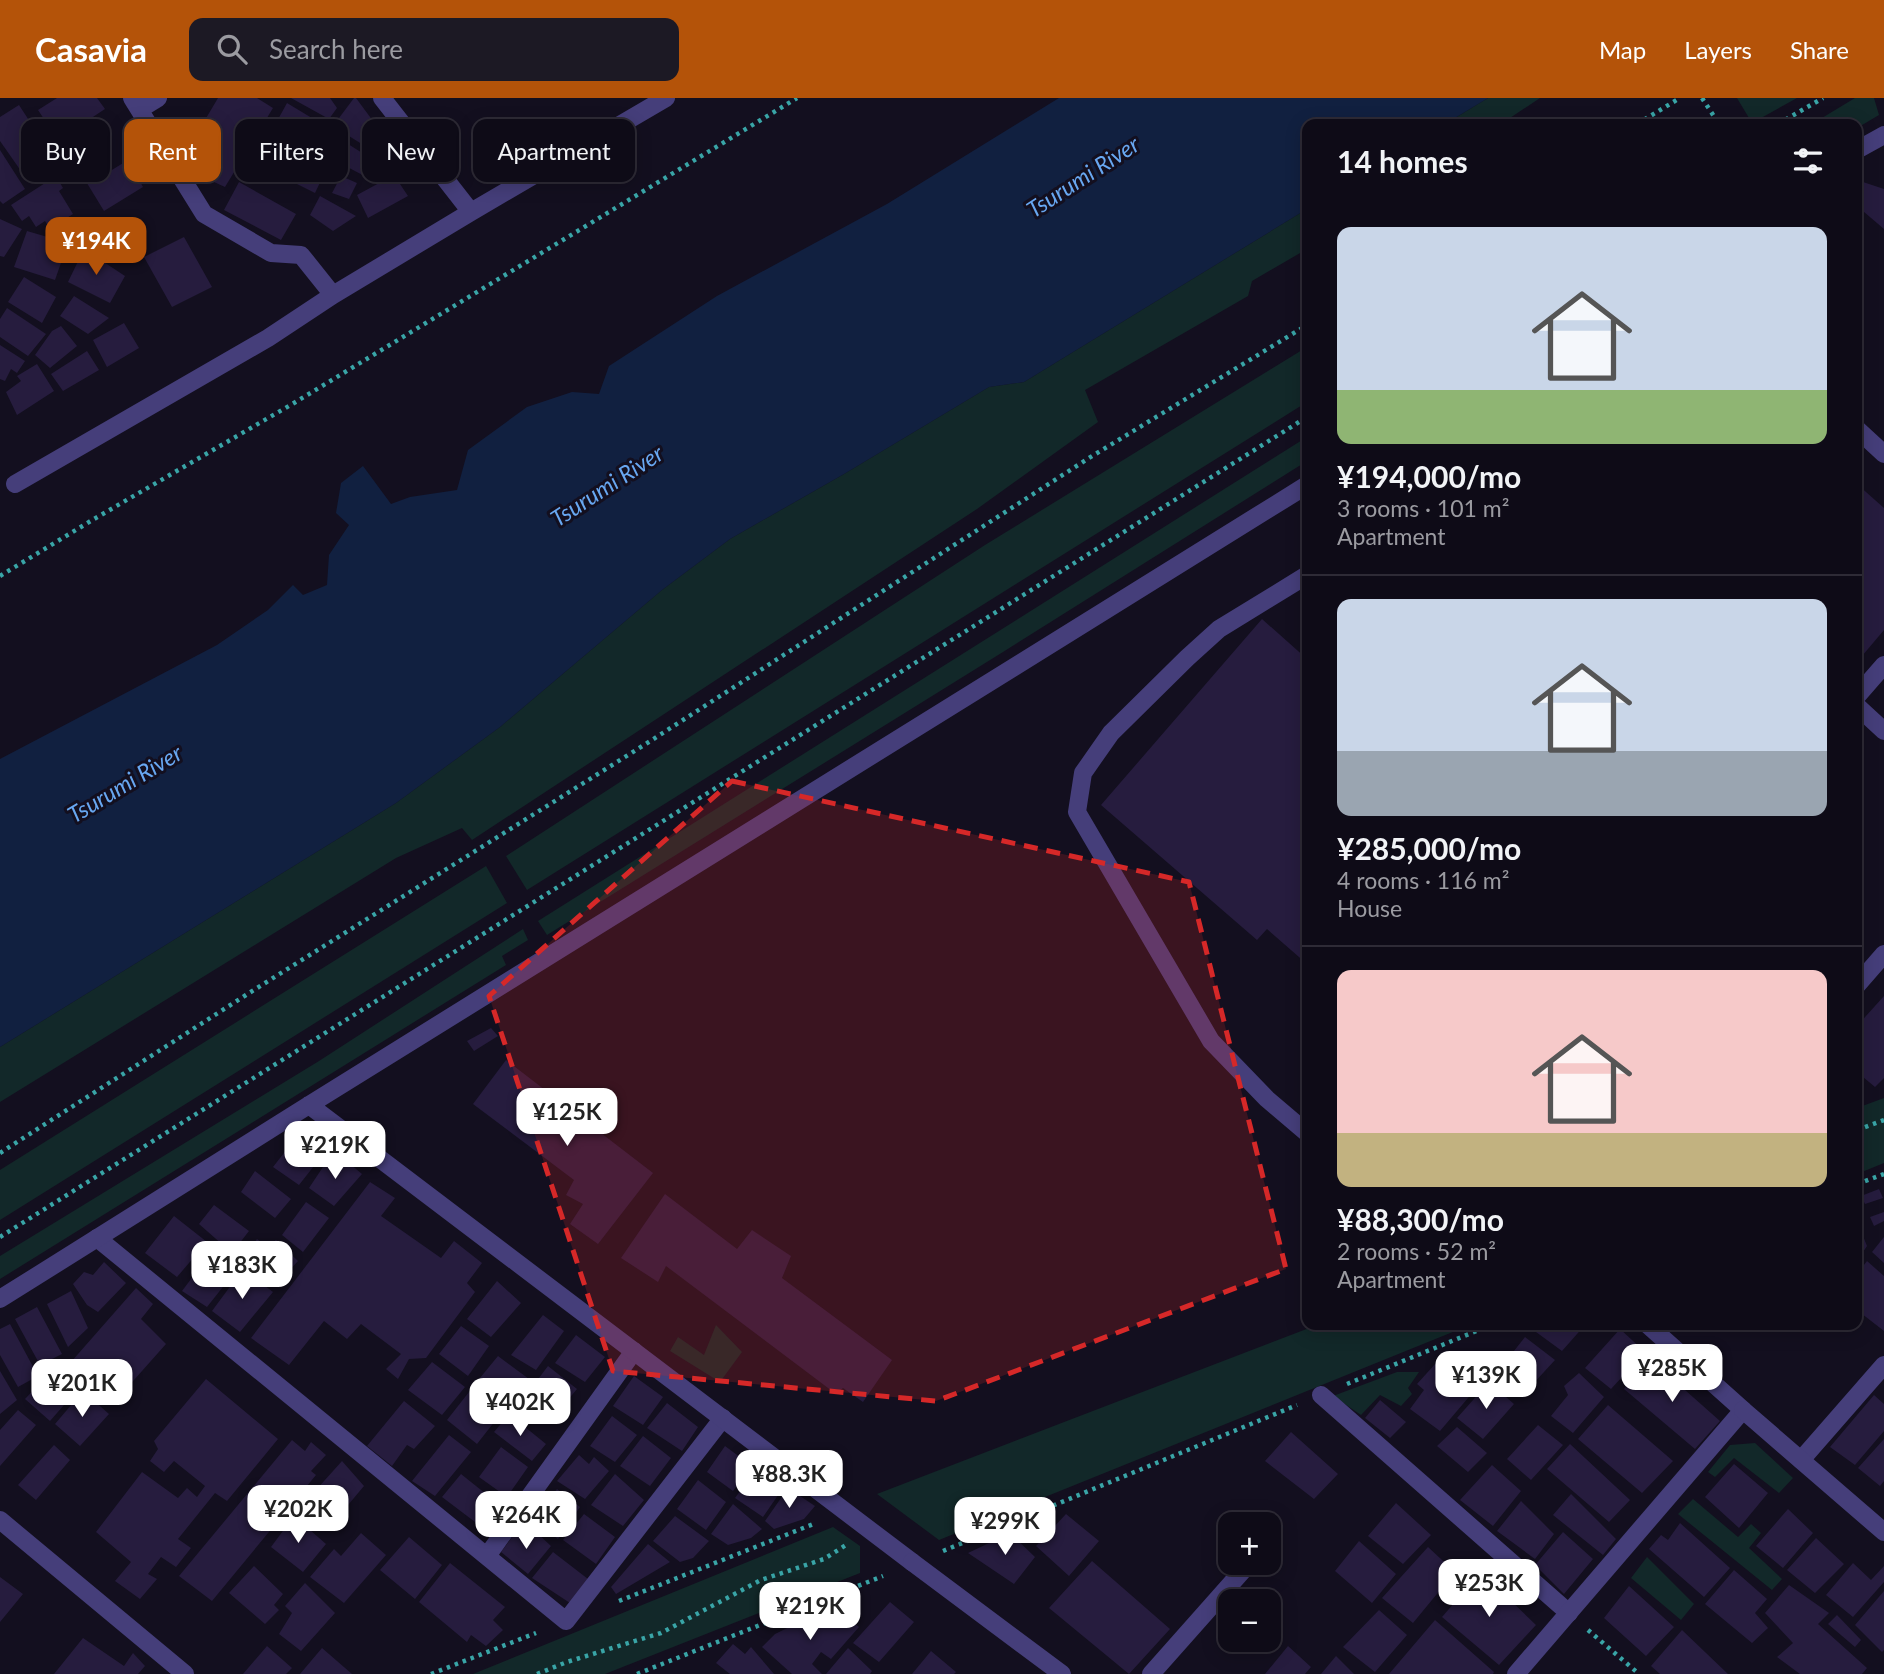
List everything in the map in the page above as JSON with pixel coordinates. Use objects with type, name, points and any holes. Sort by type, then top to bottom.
[{"type":"street","points":[[158,98],[136,104],[204,214],[271,253],[301,255],[333,295]]},
{"type":"street","points":[[383,98],[471,212]]},
{"type":"street","points":[[15,484],[268,338],[333,295],[666,98]]},
{"type":"street","points":[[1862,147],[1884,135]]},
{"type":"street","points":[[1862,434],[1884,454]]},
{"type":"street","points":[[0,1299],[1302,488]]},
{"type":"street","points":[[1302,578],[1219,629],[1111,733],[1083,773],[1077,812],[1211,1041],[1267,1100],[1302,1129]]},
{"type":"street","points":[[1862,690],[1884,664]]},
{"type":"street","points":[[1862,711],[1884,731]]},
{"type":"street","points":[[1862,979],[1884,954]]},
{"type":"street","points":[[309,1105],[1062,1674]]},
{"type":"street","points":[[97,1238],[566,1621],[723,1418]]},
{"type":"street","points":[[1654,1330],[1884,1532]]},
{"type":"street","points":[[487,1556],[634,1351]]},
{"type":"street","points":[[1801,1460],[1884,1365]]},
{"type":"street","points":[[1321,1395],[1569,1613]]},
{"type":"street","points":[[1516,1674],[1743,1410]]},
{"type":"street","points":[[0,1520],[185,1674]]},
{"type":"street","points":[[1151,1674],[1239,1575]]},
{"type":"path","points":[[0,576],[338,376],[797,98]]},
{"type":"path","points":[[1645,119],[1680,98]]},
{"type":"path","points":[[1702,98],[1716,119]]},
{"type":"path","points":[[1787,119],[1823,98]]},
{"type":"path","points":[[0,1153],[675,726],[1089,458],[1302,328]]},
{"type":"path","points":[[0,1237],[1302,420]]},
{"type":"path","points":[[1862,1128],[1884,1120]]},
{"type":"path","points":[[1862,1182],[1884,1174]]},
{"type":"path","points":[[637,1674],[1479,1330]]},
{"type":"path","points":[[617,1601],[846,1511]]},
{"type":"path","points":[[537,1674],[661,1633],[761,1580],[824,1559],[871,1530]]},
{"type":"path","points":[[1569,1613],[1639,1674]]},
{"type":"path","points":[[431,1674],[566,1621]]},
{"type":"highlighted area","points":[[732,781],[1189,882],[1286,1269],[936,1401],[613,1371],[489,996]]},
{"type":"green space","points":[[1488,98],[1540,98],[1508,119],[1453,119]]},
{"type":"green space","points":[[1737,98],[1797,98],[1759,119],[1750,119]]},
{"type":"green space","points":[[1855,98],[1874,98],[1879,115],[1862,125],[1862,119],[1820,119]]},
{"type":"green space","points":[[1302,212],[1302,252],[1252,281],[1248,296],[1085,390],[1098,422],[977,509],[472,840],[462,828],[396,858],[0,1102],[0,1047],[396,803],[500,727],[662,590],[730,539],[989,387],[1024,382]]},
{"type":"green space","points":[[1302,350],[1302,405],[527,890],[506,856],[985,545]]},
{"type":"green space","points":[[1302,440],[1302,464],[547,935],[538,921]]},
{"type":"green space","points":[[486,866],[507,903],[0,1220],[0,1170]]},
{"type":"green space","points":[[523,929],[528,940],[502,956],[506,965],[0,1279],[0,1256],[319,1061]]},
{"type":"green space","points":[[1884,1098],[1884,1163],[1862,1172],[1862,1106]]},
{"type":"green space","points":[[716,1325],[742,1352],[720,1382],[670,1351],[678,1337],[704,1355]]},
{"type":"green space","points":[[1304,1330],[1458,1330],[939,1540],[877,1494]]},
{"type":"green space","points":[[1397,1372],[1419,1372],[1408,1388],[1412,1394],[1401,1406],[1380,1395],[1361,1415],[1333,1396]]},
{"type":"green space","points":[[1755,1443],[1793,1478],[1779,1493],[1734,1458],[1715,1477],[1708,1472],[1730,1445]]},
{"type":"green space","points":[[1693,1499],[1738,1537],[1751,1524],[1761,1533],[1749,1548],[1782,1579],[1772,1590],[1678,1514]]},
{"type":"green space","points":[[833,1527],[860,1546],[860,1573],[605,1674],[473,1674]]},
{"type":"green space","points":[[1647,1557],[1694,1604],[1681,1620],[1631,1578]]},
{"type":"water","name":"Tsurumi River","points":[[1059,98],[1488,98],[1453,119],[1302,119],[1302,212],[1024,382],[989,387],[730,539],[662,590],[500,727],[396,803],[0,1047],[0,759],[217,645],[268,610],[293,585],[303,595],[327,585],[329,555],[349,525],[336,513],[341,483],[363,466],[391,504],[410,497],[457,490],[468,450],[527,407],[572,392],[599,394],[609,366],[717,296],[887,204]]},
{"type":"building","points":[[57,98],[97,98],[105,109],[90,119],[44,119],[38,110]]},
{"type":"building","points":[[218,98],[257,98],[273,108],[266,119],[235,119],[235,171],[225,187],[214,182],[221,182],[221,119],[206,119]]},
{"type":"building","points":[[291,98],[330,98],[337,108],[329,119]]},
{"type":"building","points":[[356,98],[372,119],[362,119],[362,144],[348,135],[348,119],[338,119]]},
{"type":"building","points":[[287,103],[314,119],[278,119]]},
{"type":"building","points":[[19,105],[28,119],[21,119],[21,171],[0,141],[0,117]]},
{"type":"building","points":[[348,144],[362,153],[362,175],[348,167]]},
{"type":"building","points":[[0,150],[25,189],[3,204],[0,201]]},
{"type":"building","points":[[124,162],[124,182],[140,182],[143,187],[104,211],[86,182],[110,182],[110,171]]},
{"type":"building","points":[[348,179],[357,183],[349,199],[332,193],[338,182],[348,182]]},
{"type":"building","points":[[47,182],[60,182],[63,188],[59,191],[73,214],[50,229],[45,221],[36,227],[29,216],[22,221],[11,205]]},
{"type":"building","points":[[239,182],[296,214],[281,240],[224,210]]},
{"type":"building","points":[[293,182],[320,182],[315,193]]},
{"type":"building","points":[[381,182],[399,182],[408,196],[368,218],[357,195]]},
{"type":"building","points":[[1862,183],[1884,189],[1884,229],[1862,210]]},
{"type":"building","points":[[320,196],[356,216],[333,231],[310,215]]},
{"type":"building","points":[[0,219],[22,229],[4,257],[0,256]]},
{"type":"building","points":[[27,231],[68,243],[55,280],[14,267]]},
{"type":"building","points":[[184,237],[212,287],[172,307],[144,257]]},
{"type":"building","points":[[84,249],[125,276],[110,303],[68,282]]},
{"type":"building","points":[[24,277],[56,297],[42,323],[8,302]]},
{"type":"building","points":[[74,296],[109,318],[88,334],[60,316]]},
{"type":"building","points":[[7,308],[46,334],[28,356],[0,337],[0,319]]},
{"type":"building","points":[[124,323],[139,348],[107,367],[93,340]]},
{"type":"building","points":[[61,326],[77,346],[50,368],[35,355],[52,331]]},
{"type":"building","points":[[0,345],[25,361],[17,373],[11,369],[5,381],[0,379]]},
{"type":"building","points":[[87,351],[99,370],[63,391],[51,374]]},
{"type":"building","points":[[37,364],[54,391],[17,415],[6,392],[21,381],[17,376]]},
{"type":"building","points":[[1862,488],[1884,508],[1884,630],[1862,656]]},
{"type":"building","points":[[1262,619],[1302,655],[1302,960],[1267,929],[1257,940],[1101,805]]},
{"type":"building","points":[[1884,996],[1884,1078],[1875,1087],[1862,1076],[1862,1020]]},
{"type":"building","points":[[491,1028],[498,1036],[474,1051],[467,1041]]},
{"type":"building","points":[[506,1060],[653,1173],[598,1244],[570,1224],[583,1204],[566,1195],[574,1180],[473,1104]]},
{"type":"building","points":[[303,1138],[325,1152],[299,1185],[273,1167],[291,1144]]},
{"type":"building","points":[[343,1158],[362,1174],[334,1206],[309,1188],[325,1164],[333,1169]]},
{"type":"building","points":[[255,1171],[291,1199],[275,1218],[241,1192]]},
{"type":"building","points":[[370,1182],[395,1198],[381,1216],[441,1258],[454,1241],[482,1263],[467,1283],[475,1292],[426,1358],[409,1359],[398,1379],[386,1369],[401,1354],[361,1324],[347,1339],[324,1321],[289,1365],[251,1338]]},
{"type":"building","points":[[1879,1189],[1883,1198],[1865,1204],[1862,1196]]},
{"type":"building","points":[[665,1194],[737,1249],[752,1230],[791,1256],[782,1278],[892,1360],[863,1402],[843,1388],[836,1394],[666,1266],[658,1282],[621,1258]]},
{"type":"building","points":[[306,1202],[329,1218],[303,1252],[282,1235]]},
{"type":"building","points":[[214,1205],[249,1231],[232,1253],[199,1224]]},
{"type":"building","points":[[1884,1212],[1884,1221],[1874,1226],[1870,1217]]},
{"type":"building","points":[[174,1216],[207,1242],[177,1277],[145,1253]]},
{"type":"building","points":[[1862,1234],[1867,1246],[1862,1254]]},
{"type":"building","points":[[1884,1237],[1884,1263],[1872,1252]]},
{"type":"building","points":[[257,1239],[268,1247],[276,1240],[298,1261],[277,1284],[241,1260]]},
{"type":"building","points":[[212,1251],[238,1268],[207,1307],[182,1291]]},
{"type":"building","points":[[1867,1261],[1884,1276],[1884,1331],[1862,1314],[1862,1268]]},
{"type":"building","points":[[104,1262],[126,1283],[98,1312],[87,1305],[73,1284],[84,1272],[93,1275]]},
{"type":"building","points":[[243,1269],[273,1292],[240,1332],[212,1311]]},
{"type":"building","points":[[497,1281],[521,1303],[491,1337],[467,1319]]},
{"type":"building","points":[[136,1288],[153,1304],[141,1319],[166,1344],[118,1398],[71,1362]]},
{"type":"building","points":[[71,1291],[88,1328],[68,1347],[47,1304]]},
{"type":"building","points":[[37,1307],[62,1354],[40,1365],[15,1319]]},
{"type":"building","points":[[543,1315],[564,1331],[536,1370],[511,1355]]},
{"type":"building","points":[[10,1324],[38,1376],[18,1387],[0,1355],[0,1329]]},
{"type":"building","points":[[461,1326],[489,1346],[468,1376],[439,1354]]},
{"type":"building","points":[[1538,1330],[1581,1330],[1562,1351],[1536,1332]]},
{"type":"building","points":[[1619,1330],[1645,1352],[1611,1389],[1585,1368]]},
{"type":"building","points":[[576,1335],[605,1357],[585,1382],[555,1363]]},
{"type":"building","points":[[1525,1337],[1555,1360],[1522,1396],[1495,1375]]},
{"type":"building","points":[[1479,1351],[1496,1365],[1440,1431],[1410,1409],[1424,1390],[1417,1384],[1436,1363],[1445,1367],[1450,1356]]},
{"type":"building","points":[[498,1356],[529,1379],[507,1407],[475,1384]]},
{"type":"building","points":[[1650,1359],[1720,1421],[1695,1449],[1624,1389]]},
{"type":"building","points":[[432,1362],[465,1387],[442,1415],[408,1390]]},
{"type":"building","points":[[548,1366],[577,1389],[553,1418],[523,1399]]},
{"type":"building","points":[[55,1367],[78,1389],[50,1421],[25,1399]]},
{"type":"building","points":[[0,1371],[17,1400],[0,1414]]},
{"type":"building","points":[[1579,1373],[1604,1397],[1573,1433],[1551,1416],[1568,1395],[1564,1386]]},
{"type":"building","points":[[634,1376],[663,1397],[643,1425],[613,1406]]},
{"type":"building","points":[[206,1379],[278,1439],[227,1501],[215,1493],[178,1539],[191,1548],[176,1567],[161,1557],[148,1574],[157,1579],[140,1599],[115,1581],[131,1562],[96,1532],[142,1472],[178,1498],[187,1488],[197,1497],[205,1486],[174,1461],[164,1472],[150,1461],[158,1449],[154,1441]]},
{"type":"building","points":[[1489,1382],[1514,1404],[1483,1439],[1457,1418]]},
{"type":"building","points":[[83,1391],[109,1414],[80,1446],[55,1424]]},
{"type":"building","points":[[469,1392],[499,1416],[477,1444],[447,1420]]},
{"type":"building","points":[[1874,1395],[1884,1404],[1884,1431],[1855,1465],[1830,1447]]},
{"type":"building","points":[[1380,1400],[1406,1422],[1390,1438],[1365,1418]]},
{"type":"building","points":[[404,1401],[435,1426],[414,1449],[407,1445],[392,1466],[367,1446]]},
{"type":"building","points":[[667,1403],[698,1427],[682,1451],[647,1428]]},
{"type":"building","points":[[1608,1405],[1673,1461],[1642,1493],[1578,1439]]},
{"type":"building","points":[[18,1410],[36,1425],[0,1466],[0,1430]]},
{"type":"building","points":[[509,1414],[546,1444],[532,1461],[494,1432]]},
{"type":"building","points":[[612,1416],[637,1435],[615,1462],[590,1446]]},
{"type":"building","points":[[1538,1425],[1563,1445],[1531,1480],[1507,1459]]},
{"type":"building","points":[[1457,1427],[1487,1453],[1468,1472],[1437,1446]]},
{"type":"building","points":[[1291,1432],[1338,1474],[1314,1499],[1265,1461]]},
{"type":"building","points":[[449,1435],[471,1452],[435,1496],[412,1481]]},
{"type":"building","points":[[643,1436],[671,1458],[650,1486],[620,1466]]},
{"type":"building","points":[[1884,1439],[1884,1481],[1880,1486],[1858,1468]]},
{"type":"building","points":[[292,1440],[305,1451],[311,1442],[326,1455],[311,1471],[316,1475],[212,1601],[179,1576]]},
{"type":"building","points":[[1570,1444],[1630,1500],[1609,1522],[1547,1469]]},
{"type":"building","points":[[54,1445],[70,1460],[36,1500],[18,1485]]},
{"type":"building","points":[[725,1446],[752,1466],[733,1491],[707,1472]]},
{"type":"building","points":[[501,1447],[528,1467],[507,1497],[479,1477]]},
{"type":"building","points":[[579,1455],[589,1464],[594,1457],[609,1471],[585,1499],[557,1481]]},
{"type":"building","points":[[342,1461],[364,1486],[333,1523],[307,1500]]},
{"type":"building","points":[[1734,1464],[1768,1493],[1739,1528],[1705,1497]]},
{"type":"building","points":[[1492,1465],[1521,1491],[1493,1526],[1460,1500]]},
{"type":"building","points":[[757,1468],[783,1488],[763,1517],[735,1498]]},
{"type":"building","points":[[461,1474],[496,1502],[479,1525],[442,1497]]},
{"type":"building","points":[[615,1474],[644,1500],[623,1526],[591,1505]]},
{"type":"building","points":[[698,1480],[726,1502],[706,1530],[677,1509]]},
{"type":"building","points":[[788,1488],[815,1506],[804,1519],[774,1529],[765,1521]]},
{"type":"building","points":[[557,1489],[580,1507],[558,1539],[533,1520]]},
{"type":"building","points":[[1571,1494],[1616,1539],[1603,1555],[1553,1515]]},
{"type":"building","points":[[1521,1501],[1554,1534],[1535,1559],[1497,1531]]},
{"type":"building","points":[[1396,1503],[1431,1535],[1403,1564],[1368,1536]]},
{"type":"building","points":[[733,1504],[762,1529],[751,1538],[728,1545],[711,1534]]},
{"type":"building","points":[[1788,1509],[1813,1533],[1783,1568],[1756,1546]]},
{"type":"building","points":[[584,1514],[615,1537],[596,1564],[563,1540]]},
{"type":"building","points":[[1066,1514],[1099,1541],[1069,1576],[1036,1546]]},
{"type":"building","points":[[294,1516],[326,1544],[303,1572],[271,1547]]},
{"type":"building","points":[[675,1516],[709,1541],[693,1558],[680,1562],[653,1541]]},
{"type":"building","points":[[1680,1523],[1730,1568],[1704,1597],[1649,1549],[1661,1535],[1668,1540]]},
{"type":"building","points":[[516,1532],[529,1543],[536,1532],[551,1546],[528,1574],[501,1552]]},
{"type":"building","points":[[1563,1532],[1593,1559],[1564,1594],[1535,1565]]},
{"type":"building","points":[[361,1533],[386,1555],[344,1603],[310,1577],[334,1549],[341,1556]]},
{"type":"building","points":[[1010,1533],[1035,1557],[1014,1584],[968,1553]]},
{"type":"building","points":[[409,1537],[442,1565],[415,1599],[380,1570]]},
{"type":"building","points":[[1816,1538],[1844,1564],[1815,1593],[1787,1570]]},
{"type":"building","points":[[1359,1541],[1396,1574],[1372,1603],[1335,1571]]},
{"type":"building","points":[[648,1544],[670,1562],[616,1594],[611,1587]]},
{"type":"building","points":[[1428,1547],[1455,1572],[1413,1623],[1382,1598]]},
{"type":"building","points":[[553,1552],[588,1579],[570,1603],[532,1578]]},
{"type":"building","points":[[1092,1561],[1170,1629],[1129,1674],[1049,1608]]},
{"type":"building","points":[[450,1563],[505,1607],[493,1620],[503,1630],[486,1646],[471,1635],[467,1642],[419,1602]]},
{"type":"building","points":[[1853,1563],[1871,1580],[1884,1566],[1884,1582],[1853,1617],[1826,1595]]},
{"type":"building","points":[[254,1566],[283,1594],[274,1605],[279,1610],[265,1624],[229,1593]]},
{"type":"building","points":[[1734,1570],[1767,1599],[1755,1613],[1768,1628],[1752,1643],[1705,1604]]},
{"type":"building","points":[[1481,1572],[1536,1625],[1499,1665],[1442,1617]]},
{"type":"building","points":[[0,1577],[23,1594],[0,1622]]},
{"type":"building","points":[[305,1583],[335,1613],[301,1651],[279,1634],[292,1613],[285,1606]]},
{"type":"building","points":[[1789,1585],[1829,1613],[1818,1624],[1867,1668],[1862,1674],[1800,1674],[1777,1657],[1793,1643],[1765,1613]]},
{"type":"building","points":[[1629,1586],[1674,1627],[1646,1656],[1604,1618]]},
{"type":"building","points":[[1884,1591],[1884,1650],[1882,1652],[1855,1625]]},
{"type":"building","points":[[890,1602],[914,1622],[879,1662],[853,1643]]},
{"type":"building","points":[[1379,1610],[1407,1635],[1375,1672],[1343,1647]]},
{"type":"building","points":[[841,1612],[859,1627],[831,1659],[821,1652],[812,1664],[822,1674],[792,1674],[762,1647],[775,1634],[818,1613],[828,1623]]},
{"type":"building","points":[[1837,1615],[1861,1640],[1855,1647],[1828,1624]]},
{"type":"building","points":[[1435,1620],[1494,1672],[1493,1674],[1389,1674]]},
{"type":"building","points":[[1682,1630],[1728,1674],[1660,1674],[1651,1666]]},
{"type":"building","points":[[83,1638],[124,1666],[133,1653],[145,1666],[138,1674],[54,1674]]},
{"type":"building","points":[[733,1644],[745,1654],[751,1647],[774,1674],[730,1674],[716,1663]]},
{"type":"building","points":[[267,1646],[292,1668],[286,1674],[243,1674]]},
{"type":"building","points":[[1288,1646],[1311,1667],[1305,1674],[1265,1674]]},
{"type":"building","points":[[322,1648],[352,1674],[300,1674]]},
{"type":"building","points":[[848,1648],[872,1671],[870,1674],[826,1674]]},
{"type":"building","points":[[931,1651],[956,1672],[912,1674]]},
{"type":"building","points":[[1336,1656],[1354,1674],[1321,1674]]}]
